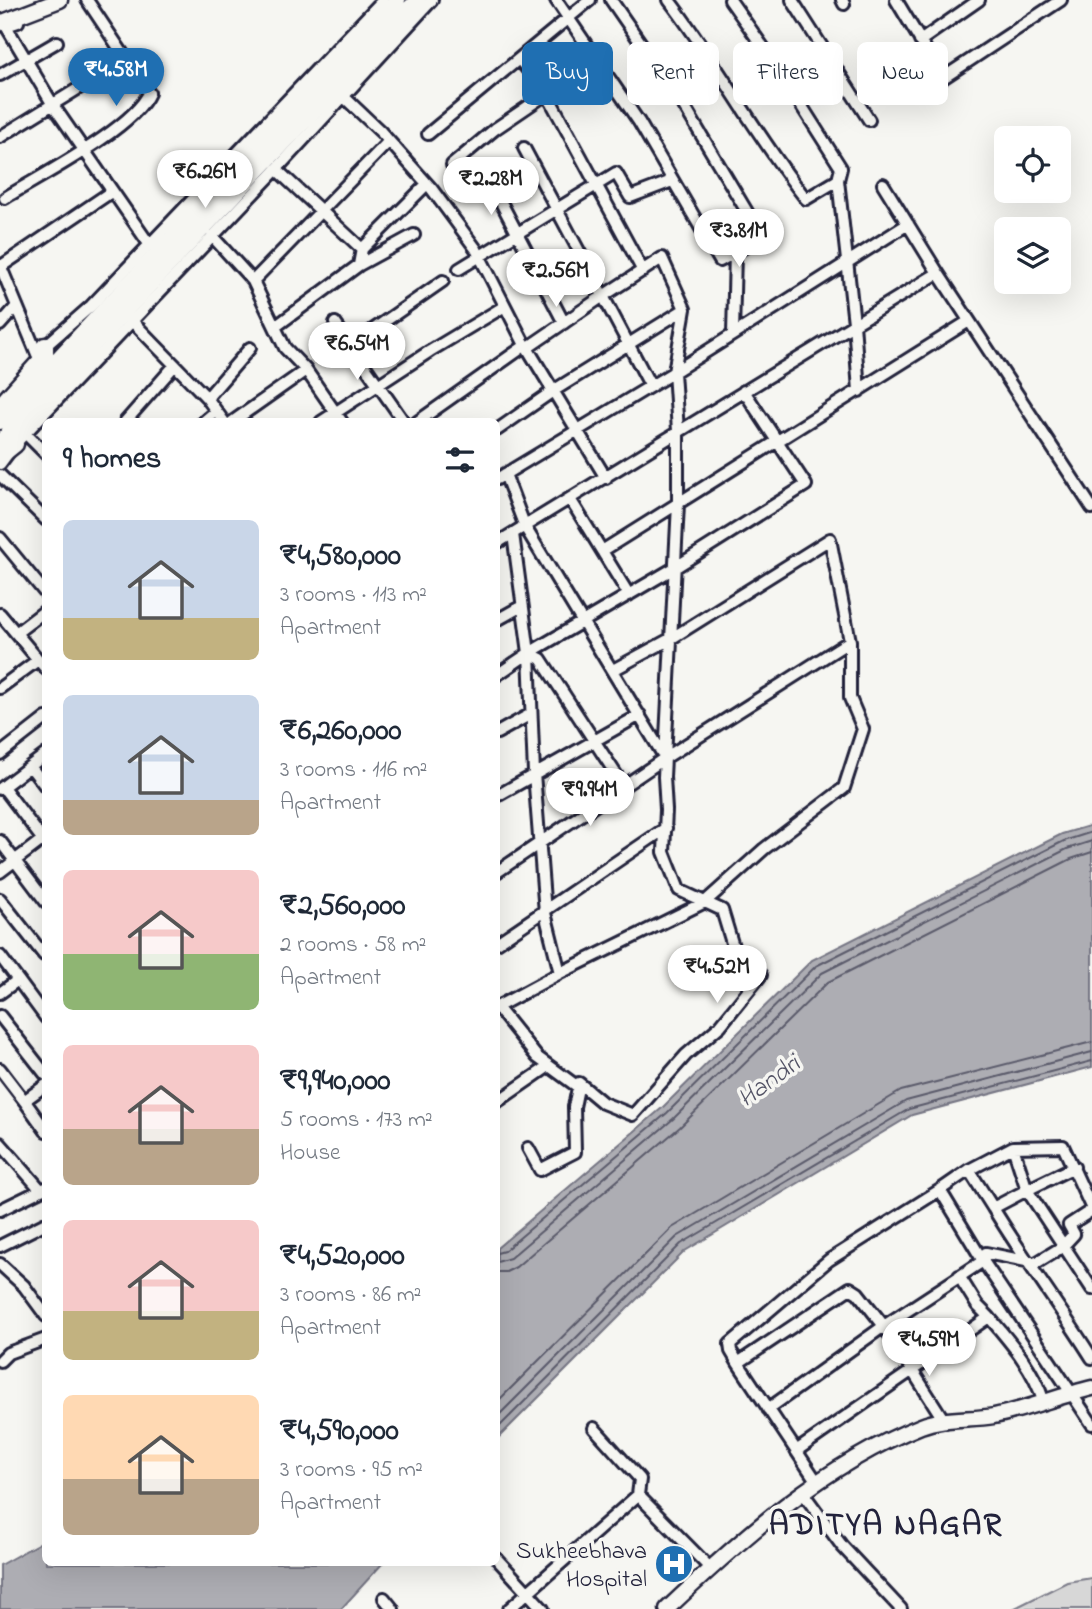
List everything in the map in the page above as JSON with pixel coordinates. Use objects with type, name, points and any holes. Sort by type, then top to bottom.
[{"type":"highway","points":[[0,421],[397,0]]},
{"type":"highway","points":[[0,456],[418,0]]},
{"type":"highway","points":[[0,405],[45,356],[41,350]]},
{"type":"main road","points":[[0,23],[60,0]]},
{"type":"main road","points":[[667,1609],[730,1549],[817,1482],[849,1462],[923,1424],[995,1416],[1092,1388]]},
{"type":"street","points":[[70,0],[6,26],[53,105],[149,244]]},
{"type":"street","points":[[5,198],[120,125],[145,102],[149,93],[87,0]]},
{"type":"street","points":[[0,394],[41,350],[91,306],[383,0]]},
{"type":"street","points":[[0,464],[14,440],[132,321],[432,0]]},
{"type":"street","points":[[556,0],[584,42]]},
{"type":"street","points":[[428,134],[590,0]]},
{"type":"street","points":[[611,0],[681,101],[762,237],[720,261],[639,122],[613,86]]},
{"type":"street","points":[[669,0],[687,23],[778,164],[806,199],[838,180]]},
{"type":"street","points":[[730,0],[773,61],[841,168],[838,180],[859,391]]},
{"type":"street","points":[[792,0],[869,120]]},
{"type":"street","points":[[896,0],[943,78],[1061,0]]},
{"type":"street","points":[[920,41],[979,0]]},
{"type":"street","points":[[0,75],[57,42]]},
{"type":"street","points":[[0,137],[126,59]]},
{"type":"street","points":[[519,59],[522,63]]},
{"type":"street","points":[[343,96],[389,141],[427,184],[480,256],[527,346],[606,478]]},
{"type":"street","points":[[452,165],[531,105]]},
{"type":"street","points":[[553,105],[643,271]]},
{"type":"street","points":[[253,281],[389,141]]},
{"type":"street","points":[[524,148],[650,385]]},
{"type":"street","points":[[276,169],[362,249]]},
{"type":"street","points":[[459,269],[616,173],[631,197],[672,181]]},
{"type":"street","points":[[359,265],[362,249],[427,184]]},
{"type":"street","points":[[883,184],[1092,508]]},
{"type":"street","points":[[492,185],[564,323]]},
{"type":"street","points":[[41,350],[16,307],[0,266],[111,192]]},
{"type":"street","points":[[665,758],[525,527],[501,476],[674,372],[908,224]]},
{"type":"street","points":[[275,327],[359,265],[414,235]]},
{"type":"street","points":[[212,236],[253,281],[285,348],[306,370],[339,418]]},
{"type":"street","points":[[733,334],[734,253]]},
{"type":"street","points":[[422,418],[662,258],[685,309],[674,372],[678,431],[678,504],[665,758],[664,852],[679,890],[722,910],[735,953],[761,975],[720,1026],[686,1055],[633,1115],[603,1103],[579,1083],[574,1107],[575,1152],[540,1170],[528,1149]]},
{"type":"street","points":[[500,541],[938,273]]},
{"type":"street","points":[[351,345],[443,281]]},
{"type":"street","points":[[327,418],[505,306]]},
{"type":"street","points":[[0,325],[16,307]]},
{"type":"street","points":[[500,428],[553,391],[685,309]]},
{"type":"street","points":[[132,321],[207,398],[221,418]]},
{"type":"street","points":[[602,551],[969,321]]},
{"type":"street","points":[[335,323],[401,418]]},
{"type":"street","points":[[207,398],[250,348]]},
{"type":"street","points":[[129,418],[175,365]]},
{"type":"street","points":[[238,418],[306,370]]},
{"type":"street","points":[[500,673],[806,485],[744,391]]},
{"type":"street","points":[[208,418],[216,411]]},
{"type":"street","points":[[14,440],[42,452]]},
{"type":"street","points":[[0,475],[42,516]]},
{"type":"street","points":[[570,499],[629,595]]},
{"type":"street","points":[[513,534],[529,653],[534,773],[545,912],[560,973]]},
{"type":"street","points":[[0,538],[42,589]]},
{"type":"street","points":[[500,1009],[560,973],[705,902],[764,849],[844,788],[863,729],[850,698],[850,641],[830,539],[672,638],[614,670]]},
{"type":"street","points":[[500,618],[522,606]]},
{"type":"street","points":[[16,633],[42,613]]},
{"type":"street","points":[[2,620],[42,664]]},
{"type":"street","points":[[500,870],[623,785],[850,641]]},
{"type":"street","points":[[529,653],[541,659],[623,785]]},
{"type":"street","points":[[0,688],[38,660]]},
{"type":"street","points":[[500,731],[531,714]]},
{"type":"street","points":[[500,794],[640,715]]},
{"type":"street","points":[[0,754],[42,721]]},
{"type":"street","points":[[42,757],[2,788],[42,838]]},
{"type":"street","points":[[30,766],[42,782]]},
{"type":"street","points":[[500,941],[666,828]]},
{"type":"street","points":[[0,841],[42,897]]},
{"type":"street","points":[[0,872],[42,841]]},
{"type":"street","points":[[0,899],[42,954]]},
{"type":"street","points":[[0,956],[42,1013]]},
{"type":"street","points":[[0,993],[18,980]]},
{"type":"street","points":[[500,1012],[537,1057],[578,1087]]},
{"type":"street","points":[[0,1016],[42,1070]]},
{"type":"street","points":[[500,1100],[550,1066]]},
{"type":"street","points":[[0,1069],[42,1125]]},
{"type":"street","points":[[26,1103],[28,1098],[42,1087]]},
{"type":"street","points":[[0,1143],[42,1188]]},
{"type":"street","points":[[768,1409],[884,1326],[983,1261],[986,1253],[1036,1264],[1062,1247],[1074,1234],[1069,1225],[1092,1210],[1063,1146],[1013,1147],[969,1171],[829,1260],[730,1344],[738,1363],[768,1409],[817,1482]]},
{"type":"street","points":[[1013,1147],[1027,1190],[1092,1289]]},
{"type":"street","points":[[993,1208],[1074,1167]]},
{"type":"street","points":[[969,1171],[1092,1358]]},
{"type":"street","points":[[0,1210],[42,1189]]},
{"type":"street","points":[[940,1190],[983,1261],[1092,1424]]},
{"type":"street","points":[[0,1246],[42,1226]]},
{"type":"street","points":[[0,1264],[24,1286],[42,1311]]},
{"type":"street","points":[[959,1276],[977,1305],[1022,1355],[1036,1379],[1044,1402]]},
{"type":"street","points":[[738,1363],[850,1288],[858,1293],[884,1326],[945,1422]]},
{"type":"street","points":[[796,1451],[989,1317]]},
{"type":"street","points":[[0,1361],[8,1353],[42,1340]]},
{"type":"street","points":[[509,1609],[638,1495],[640,1479],[594,1428]]},
{"type":"street","points":[[803,1493],[842,1546],[901,1609]]},
{"type":"street","points":[[638,1495],[710,1568]]},
{"type":"street","points":[[500,1562],[543,1609]]},
{"type":"street","points":[[384,1598],[393,1609]]},
{"type":"shaded area","points":[[1092,1578],[1092,1609],[1013,1609],[1067,1582]]},
{"type":"water","name":"Handri","points":[[1092,825],[1092,1067],[912,1115],[685,1251],[500,1436],[500,1245],[662,1108],[812,960],[1062,834]]},
{"type":"water","points":[[42,1542],[42,1566],[380,1566],[341,1609],[0,1609],[0,1565]]},
{"type":"place","name":"Sukheebhava Hospital","points":[[674,1564]]},
{"type":"district","name":"ADITYA NAGAR","points":[[886,1523]]}]
